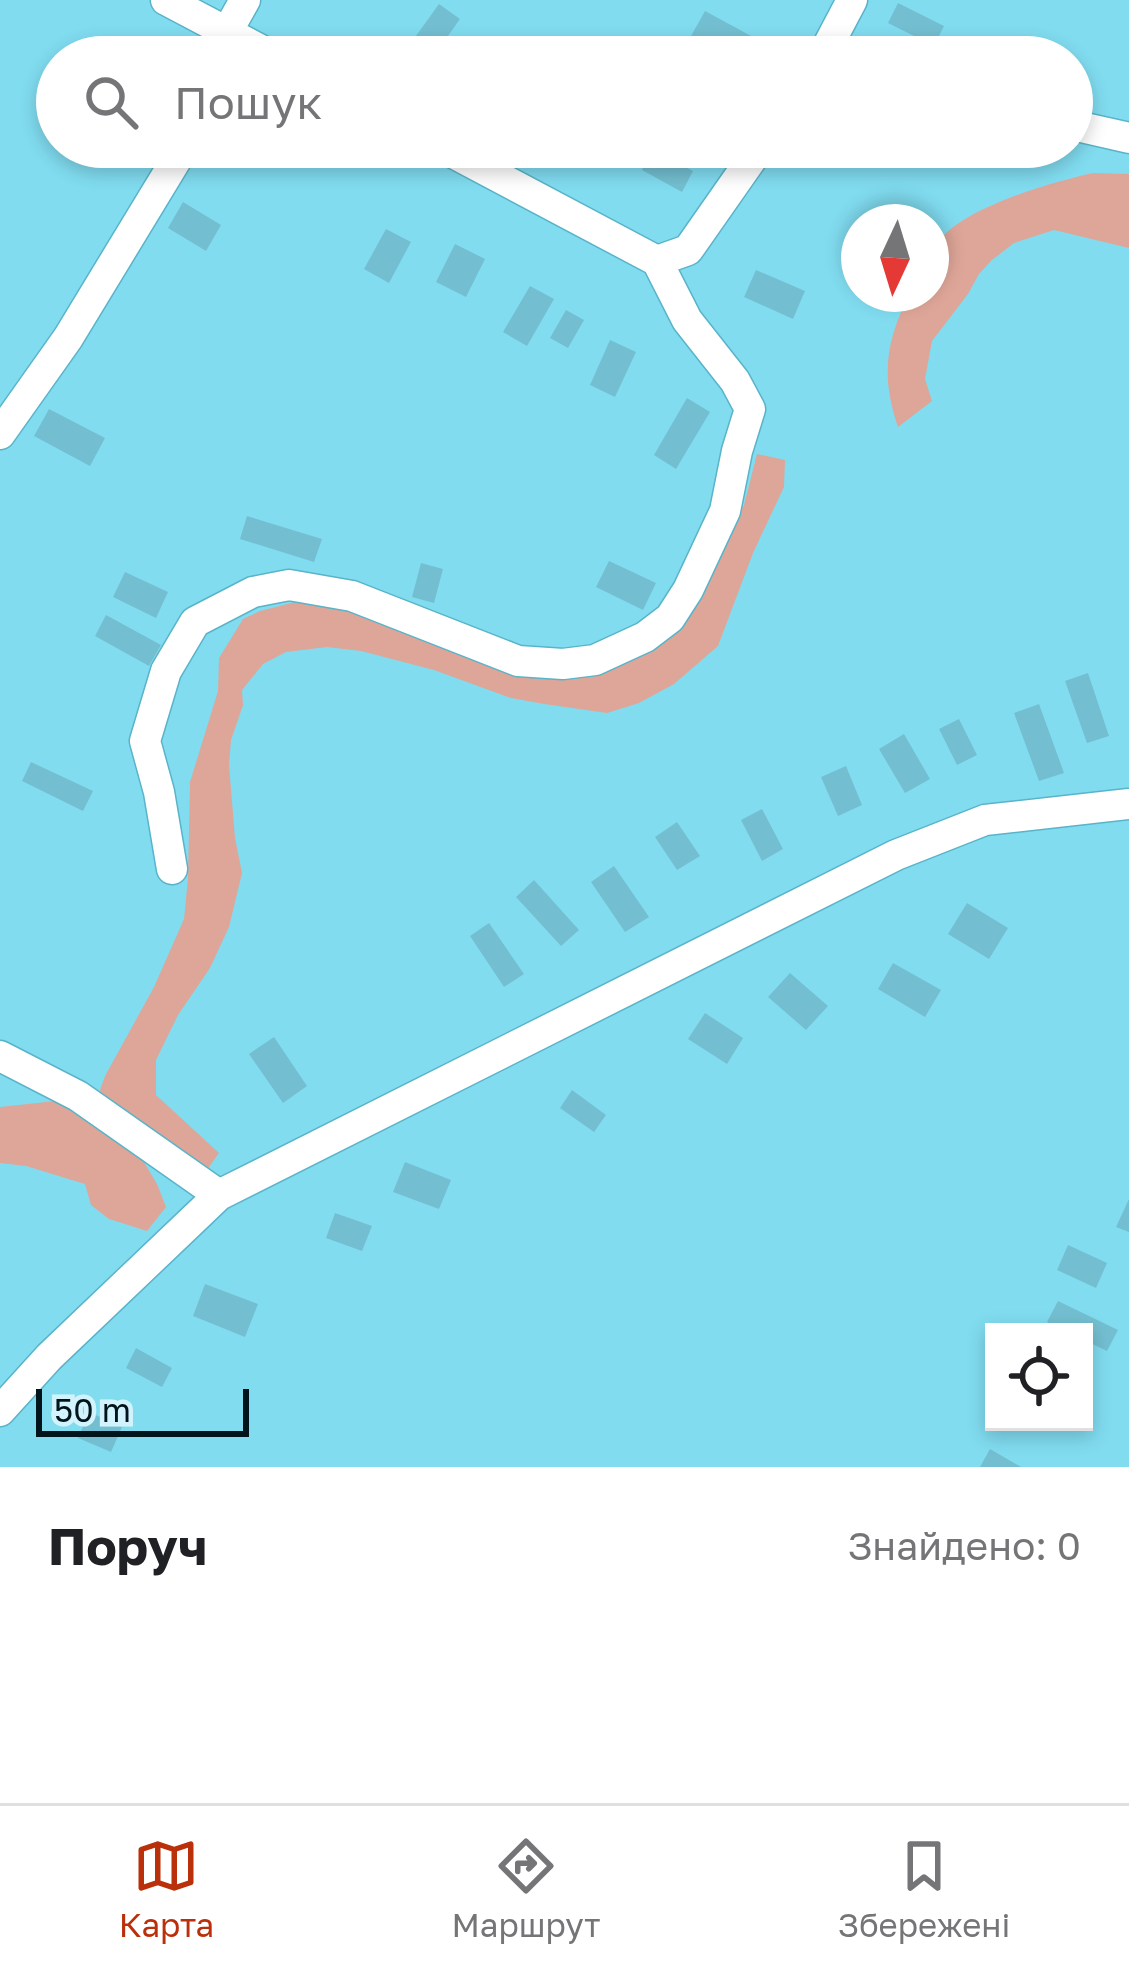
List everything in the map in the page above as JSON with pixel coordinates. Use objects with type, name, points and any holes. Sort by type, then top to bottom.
[{"type":"street","points":[[166,0],[217,36]]},
{"type":"street","points":[[231,36],[245,0]]},
{"type":"street","points":[[833,36],[852,0]]},
{"type":"street","points":[[1093,130],[1129,138]]},
{"type":"street","points":[[0,434],[68,338],[171,168]]},
{"type":"street","points":[[172,869],[145,741],[166,671],[195,622],[253,592],[289,585],[352,596],[518,661],[595,660],[645,637],[670,618],[724,512],[750,409],[735,381],[687,320],[657,261],[482,168]]},
{"type":"street","points":[[657,261],[688,250],[745,168]]},
{"type":"street","points":[[0,1411],[219,1195],[896,855],[986,820],[1129,804]]},
{"type":"street","points":[[0,1056],[78,1096],[219,1195]]},
{"type":"shaded area","points":[[1093,173],[1129,174],[1129,248],[1054,230],[1014,243],[992,260],[932,341],[925,379],[932,401],[898,427],[888,375],[895,328],[902,312],[949,312],[949,231],[1001,201]]},
{"type":"shaded area","points":[[757,454],[785,460],[784,487],[718,646],[674,684],[639,703],[607,713],[544,704],[511,698],[434,670],[327,647],[286,652],[263,664],[242,690],[243,705],[231,740],[235,838],[242,873],[229,927],[156,1060],[156,1095],[219,1153],[204,1174],[107,1107],[100,1090],[105,1076],[154,987],[184,919],[190,782],[218,691],[219,658],[243,619],[303,600],[352,607],[509,672],[574,678],[600,672],[712,563],[744,505]]},
{"type":"shaded area","points":[[65,1100],[141,1157],[166,1207],[147,1231],[109,1219],[91,1205],[85,1184],[0,1163],[0,1107]]},
{"type":"building","points":[[898,3],[944,26],[939,36],[914,36],[888,23]]},
{"type":"building","points":[[439,4],[460,19],[448,36],[416,36]]},
{"type":"building","points":[[705,11],[751,36],[691,36]]},
{"type":"building","points":[[687,168],[693,171],[682,192],[642,170]]},
{"type":"building","points":[[183,202],[221,225],[206,251],[168,228]]},
{"type":"building","points":[[386,229],[411,242],[389,283],[364,269]]},
{"type":"building","points":[[455,244],[485,259],[466,297],[436,282]]},
{"type":"building","points":[[756,270],[805,291],[793,319],[744,297]]},
{"type":"building","points":[[530,286],[554,299],[527,346],[503,332]]},
{"type":"building","points":[[566,310],[584,320],[568,348],[550,338]]},
{"type":"building","points":[[610,340],[636,352],[615,397],[590,385]]},
{"type":"building","points":[[687,398],[710,412],[676,469],[654,455]]},
{"type":"building","points":[[49,409],[105,438],[90,466],[34,436]]},
{"type":"building","points":[[247,516],[322,539],[314,562],[240,539]]},
{"type":"building","points":[[609,561],[656,583],[643,610],[596,587]]},
{"type":"building","points":[[421,563],[443,569],[434,603],[412,597]]},
{"type":"building","points":[[125,572],[168,592],[156,618],[113,597]]},
{"type":"building","points":[[106,615],[161,645],[149,666],[95,636]]},
{"type":"building","points":[[1088,673],[1109,736],[1087,743],[1065,681]]},
{"type":"building","points":[[1039,704],[1064,773],[1039,781],[1014,713]]},
{"type":"building","points":[[959,719],[977,755],[957,765],[939,729]]},
{"type":"building","points":[[904,734],[930,779],[905,793],[879,749]]},
{"type":"building","points":[[31,762],[93,791],[83,811],[22,781]]},
{"type":"building","points":[[846,766],[862,805],[838,816],[821,777]]},
{"type":"building","points":[[762,809],[783,849],[762,861],[741,820]]},
{"type":"building","points":[[677,822],[700,856],[677,870],[655,837]]},
{"type":"building","points":[[614,866],[649,917],[625,932],[591,882]]},
{"type":"building","points":[[534,880],[579,930],[561,946],[516,897]]},
{"type":"building","points":[[967,903],[1008,928],[989,959],[948,934]]},
{"type":"building","points":[[489,923],[524,974],[504,987],[470,936]]},
{"type":"building","points":[[893,963],[941,990],[925,1017],[878,989]]},
{"type":"building","points":[[790,973],[828,1006],[806,1030],[768,997]]},
{"type":"building","points":[[705,1013],[743,1038],[727,1064],[688,1039]]},
{"type":"building","points":[[274,1037],[307,1086],[283,1103],[249,1054]]},
{"type":"building","points":[[572,1090],[606,1115],[594,1132],[560,1108]]},
{"type":"building","points":[[405,1162],[451,1180],[439,1209],[393,1192]]},
{"type":"building","points":[[1129,1199],[1129,1232],[1116,1227]]},
{"type":"building","points":[[335,1213],[372,1226],[362,1251],[326,1238]]},
{"type":"building","points":[[1068,1245],[1107,1263],[1096,1288],[1057,1270]]},
{"type":"building","points":[[205,1284],[258,1304],[245,1337],[193,1316]]},
{"type":"building","points":[[1058,1301],[1118,1330],[1107,1351],[1093,1344],[1093,1323],[1047,1322]]},
{"type":"building","points":[[136,1348],[172,1368],[162,1387],[126,1368]]},
{"type":"building","points":[[89,1412],[122,1427],[111,1452],[78,1438]]},
{"type":"building","points":[[990,1449],[1021,1467],[980,1467]]}]
